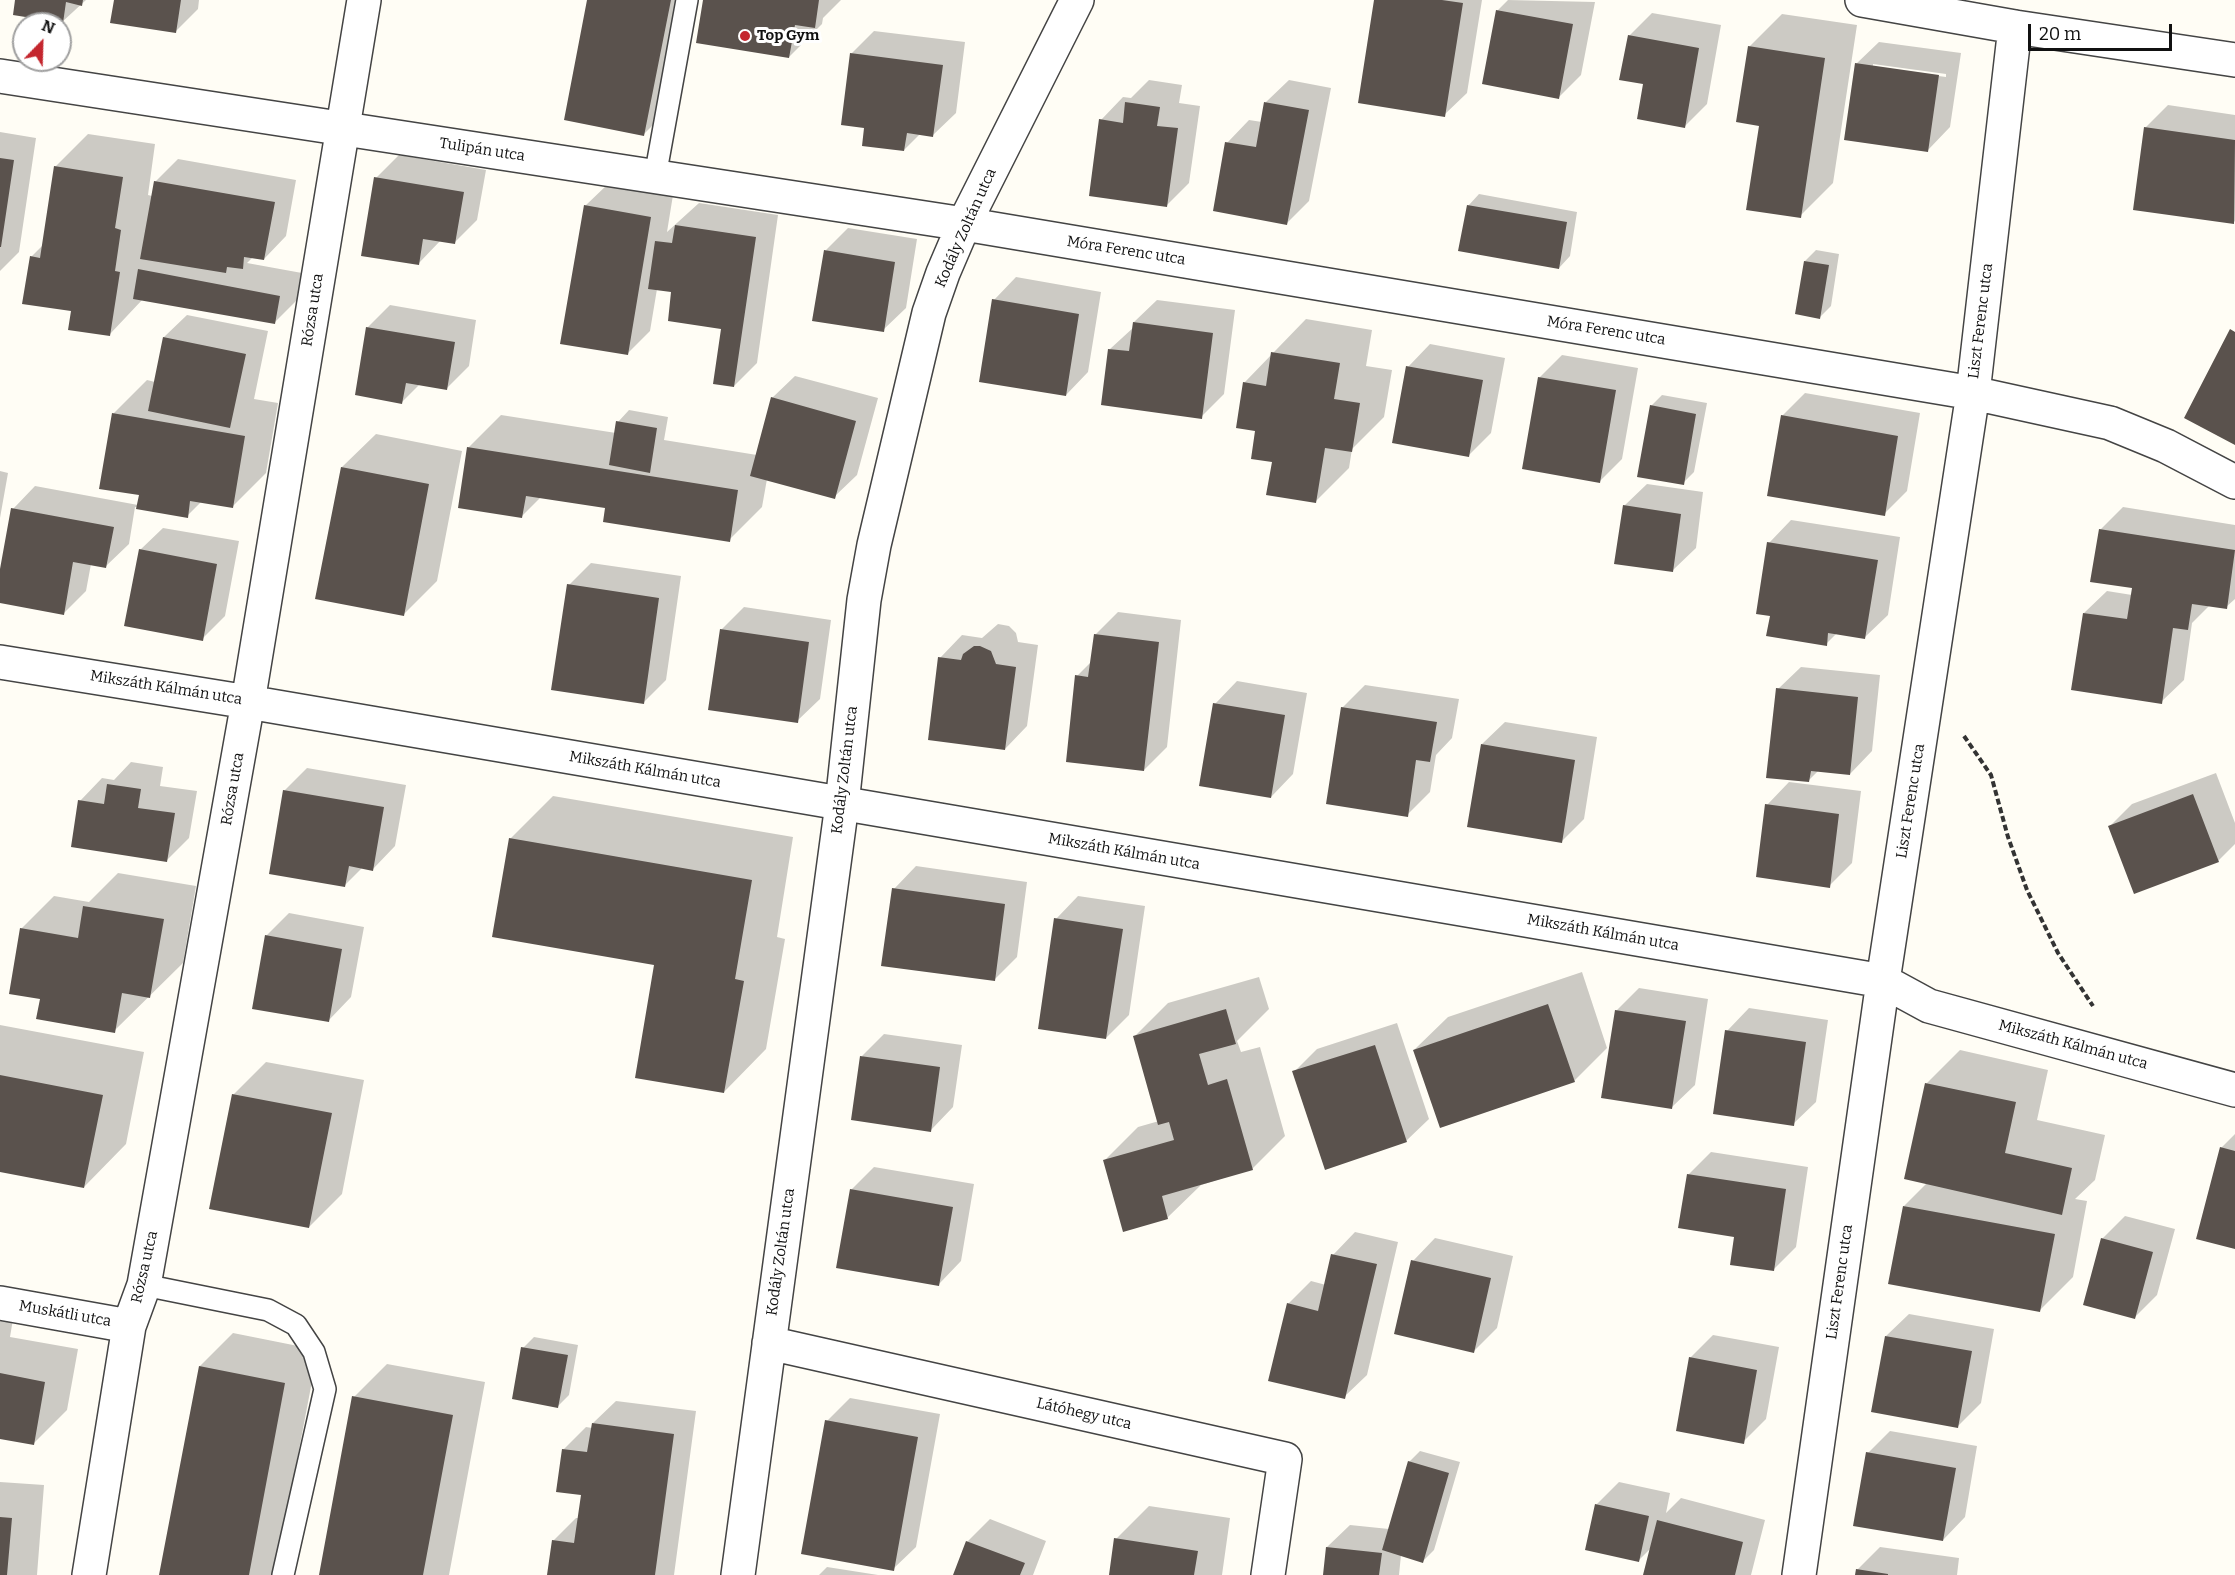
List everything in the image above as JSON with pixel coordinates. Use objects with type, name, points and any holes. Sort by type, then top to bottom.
[{"type":"street","name":"Rózsa utca","points":[[89,1575],[129,1326],[144,1284],[248,702],[364,0]]},
{"type":"street","name":"Kodály Zoltán utca","points":[[738,1575],[842,804],[864,600],[874,545],[929,313],[943,273],[964,224],[1077,0]]},
{"type":"street","points":[[1862,0],[2015,27],[2235,60]]},
{"type":"street","name":"Liszt Ferenc utca","points":[[1799,1575],[1883,981],[1973,393],[2015,27]]},
{"type":"street","name":"Tulipán utca","points":[[0,76],[964,224]]},
{"type":"street","name":"Móra Ferenc utca","points":[[964,224],[1973,393],[2110,423],[2166,446],[2235,482]]},
{"type":"street","name":"Mikszáth Kálmán utca","points":[[0,662],[248,702],[1883,981],[1929,1006],[2235,1090]]},
{"type":"street","name":"Muskátli utca","points":[[0,1303],[129,1326]]},
{"type":"street","name":"Látóhegy utca","points":[[769,1343],[1284,1459],[1268,1575]]},
{"type":"lane","points":[[655,177],[687,0]]},
{"type":"lane","points":[[144,1284],[268,1310],[296,1325],[314,1352],[325,1389],[283,1575]]},
{"type":"path","points":[[1929,687],[1991,775],[2008,837],[2027,890],[2058,953],[2129,1060]]},
{"type":"building","points":[[15,0],[83,0],[82,6],[66,2],[65,12],[13,12]]},
{"type":"building","points":[[114,0],[181,0],[176,33],[110,23]]},
{"type":"building","points":[[587,0],[671,0],[644,136],[564,120]]},
{"type":"building","name":"Top Gym","points":[[703,0],[819,0],[815,28],[795,25],[789,58],[696,43]]},
{"type":"building","points":[[1374,0],[1442,0],[1463,3],[1445,117],[1358,103]]},
{"type":"building","points":[[1496,10],[1573,24],[1559,99],[1482,84]]},
{"type":"building","points":[[1628,35],[1699,48],[1685,128],[1637,119],[1643,84],[1619,80]]},
{"type":"building","points":[[1748,46],[1825,58],[1801,218],[1746,210],[1759,126],[1736,122]]},
{"type":"building","points":[[850,53],[943,65],[933,137],[907,133],[904,151],[862,146],[864,128],[841,125]]},
{"type":"building","points":[[1855,63],[1939,75],[1928,152],[1844,140]]},
{"type":"building","points":[[1125,102],[1160,107],[1157,126],[1178,128],[1167,207],[1089,196],[1099,119],[1123,123]]},
{"type":"building","points":[[1264,102],[1309,110],[1287,225],[1213,211],[1225,142],[1256,147]]},
{"type":"building","points":[[2144,127],[2235,140],[2234,224],[2133,210]]},
{"type":"building","points":[[0,158],[14,160],[1,247],[0,247]]},
{"type":"building","points":[[54,166],[123,177],[115,228],[121,230],[115,271],[120,272],[110,336],[68,330],[71,311],[22,304],[30,256],[40,258]]},
{"type":"building","points":[[374,177],[464,192],[455,244],[423,239],[419,265],[361,256]]},
{"type":"building","points":[[154,181],[275,202],[264,260],[244,257],[243,269],[227,267],[226,273],[140,259]]},
{"type":"building","points":[[584,205],[651,217],[628,355],[560,344]]},
{"type":"building","points":[[1467,205],[1567,222],[1559,269],[1458,251]]},
{"type":"building","points":[[675,225],[756,237],[734,387],[713,384],[721,329],[668,321],[671,292],[648,289],[655,241],[672,243]]},
{"type":"building","points":[[824,250],[895,262],[884,332],[812,321]]},
{"type":"building","points":[[1804,261],[1829,265],[1820,319],[1795,314]]},
{"type":"building","points":[[138,269],[280,296],[275,324],[133,299]]},
{"type":"building","points":[[992,299],[1079,314],[1066,396],[979,382]]},
{"type":"building","points":[[1133,322],[1213,333],[1202,419],[1101,405],[1108,349],[1129,351]]},
{"type":"building","points":[[366,327],[455,342],[447,390],[406,383],[402,404],[355,395]]},
{"type":"building","points":[[2230,329],[2235,332],[2235,445],[2184,418]]},
{"type":"building","points":[[163,337],[246,354],[230,428],[148,411]]},
{"type":"building","points":[[1271,352],[1340,363],[1334,399],[1360,403],[1352,452],[1325,448],[1316,503],[1266,495],[1272,462],[1251,459],[1255,431],[1236,428],[1243,382],[1266,386]]},
{"type":"building","points":[[1406,366],[1483,380],[1469,457],[1392,443]]},
{"type":"building","points":[[1538,377],[1616,390],[1600,483],[1522,469]]},
{"type":"building","points":[[771,397],[856,421],[835,499],[750,476]]},
{"type":"building","points":[[1650,405],[1696,414],[1684,485],[1637,477]]},
{"type":"building","points":[[112,413],[245,436],[233,508],[190,501],[188,518],[136,509],[139,495],[99,489]]},
{"type":"building","points":[[1781,415],[1898,436],[1885,516],[1767,496]]},
{"type":"building","points":[[616,421],[657,428],[650,473],[609,465]]},
{"type":"building","points":[[467,447],[738,490],[730,542],[603,522],[605,508],[526,496],[522,518],[458,508]]},
{"type":"building","points":[[341,467],[429,484],[404,616],[315,599]]},
{"type":"building","points":[[1623,505],[1681,514],[1673,572],[1614,564]]},
{"type":"building","points":[[11,508],[114,527],[106,568],[73,562],[64,615],[0,603],[0,569]]},
{"type":"building","points":[[2099,529],[2235,550],[2227,609],[2192,604],[2188,630],[2173,628],[2162,704],[2071,690],[2083,613],[2127,619],[2132,588],[2090,582]]},
{"type":"building","points":[[1767,542],[1878,560],[1865,639],[1828,633],[1827,646],[1766,636],[1770,616],[1756,614]]},
{"type":"building","points":[[139,549],[217,564],[203,641],[124,626]]},
{"type":"building","points":[[567,584],[659,598],[644,704],[551,690]]},
{"type":"building","points":[[720,629],[809,642],[798,723],[708,710]]},
{"type":"building","points":[[1094,634],[1159,642],[1144,771],[1066,762],[1075,675],[1088,677]]},
{"type":"building","points":[[974,646],[991,651],[996,664],[1016,667],[1005,750],[928,740],[938,657],[961,660],[963,654]]},
{"type":"building","points":[[1776,688],[1858,697],[1850,775],[1811,771],[1809,782],[1766,778]]},
{"type":"building","points":[[1213,703],[1285,715],[1271,798],[1199,786]]},
{"type":"building","points":[[1341,707],[1437,722],[1430,762],[1416,760],[1408,817],[1326,804]]},
{"type":"building","points":[[1481,744],[1575,760],[1562,843],[1467,827]]},
{"type":"building","points":[[107,784],[141,789],[138,808],[175,813],[167,862],[71,847],[78,800],[104,804]]},
{"type":"building","points":[[283,790],[384,807],[373,871],[349,866],[345,887],[269,874]]},
{"type":"building","points":[[2193,794],[2219,862],[2134,894],[2108,826]]},
{"type":"building","points":[[1765,804],[1839,814],[1830,888],[1756,877]]},
{"type":"building","points":[[509,838],[752,880],[735,979],[744,981],[724,1093],[635,1078],[654,965],[492,937]]},
{"type":"building","points":[[892,888],[1005,904],[995,981],[881,966]]},
{"type":"building","points":[[83,906],[164,919],[150,998],[122,993],[115,1033],[36,1019],[40,999],[9,994],[20,928],[78,938]]},
{"type":"building","points":[[1054,918],[1123,929],[1106,1039],[1038,1029]]},
{"type":"building","points":[[265,935],[342,949],[329,1022],[252,1009]]},
{"type":"building","points":[[1548,1004],[1575,1082],[1440,1128],[1413,1050]]},
{"type":"building","points":[[1226,1009],[1236,1044],[1199,1054],[1208,1085],[1227,1079],[1253,1170],[1162,1196],[1168,1219],[1123,1232],[1103,1160],[1174,1140],[1169,1122],[1158,1125],[1133,1036]]},
{"type":"building","points":[[1615,1010],[1686,1021],[1672,1109],[1601,1098]]},
{"type":"building","points":[[1725,1030],[1806,1042],[1794,1126],[1713,1114]]},
{"type":"building","points":[[1375,1045],[1407,1142],[1325,1170],[1292,1071]]},
{"type":"building","points":[[860,1056],[940,1067],[931,1132],[851,1120]]},
{"type":"building","points":[[0,1075],[103,1095],[84,1188],[0,1172]]},
{"type":"building","points":[[1925,1083],[2016,1102],[2005,1153],[2072,1168],[2062,1215],[1904,1179]]},
{"type":"building","points":[[232,1094],[332,1113],[309,1228],[209,1209]]},
{"type":"building","points":[[2220,1147],[2235,1151],[2235,1249],[2196,1239]]},
{"type":"building","points":[[1687,1174],[1786,1189],[1774,1271],[1730,1265],[1734,1237],[1678,1228]]},
{"type":"building","points":[[850,1189],[953,1207],[939,1286],[836,1268]]},
{"type":"building","points":[[1903,1206],[2055,1234],[2040,1312],[1888,1284]]},
{"type":"building","points":[[2101,1238],[2153,1252],[2135,1319],[2083,1305]]},
{"type":"building","points":[[1331,1254],[1377,1264],[1345,1399],[1268,1381],[1287,1303],[1318,1311]]},
{"type":"building","points":[[1411,1260],[1491,1278],[1474,1353],[1394,1334]]},
{"type":"building","points":[[1885,1336],[1972,1351],[1958,1428],[1871,1412]]},
{"type":"building","points":[[521,1347],[568,1355],[558,1408],[512,1399]]},
{"type":"building","points":[[1689,1357],[1757,1370],[1744,1444],[1676,1431]]},
{"type":"building","points":[[199,1366],[285,1383],[249,1575],[159,1575]]},
{"type":"building","points":[[0,1373],[45,1382],[34,1445],[0,1439]]},
{"type":"building","points":[[352,1396],[453,1415],[423,1575],[319,1575]]},
{"type":"building","points":[[825,1420],[918,1437],[894,1571],[801,1554]]},
{"type":"building","points":[[592,1423],[674,1434],[655,1575],[547,1575],[552,1540],[574,1543],[581,1495],[556,1492],[562,1449],[587,1452]]},
{"type":"building","points":[[1866,1452],[1956,1468],[1943,1541],[1853,1526]]},
{"type":"building","points":[[1408,1461],[1449,1473],[1423,1563],[1382,1550]]},
{"type":"building","points":[[1595,1504],[1649,1516],[1639,1562],[1585,1550]]},
{"type":"building","points":[[0,1517],[12,1518],[7,1575],[0,1575]]},
{"type":"building","points":[[1657,1520],[1743,1542],[1735,1575],[1643,1575]]},
{"type":"building","points":[[1114,1538],[1198,1551],[1194,1575],[1109,1575]]},
{"type":"building","points":[[966,1541],[1025,1563],[1020,1575],[953,1575]]},
{"type":"building","points":[[1326,1547],[1382,1553],[1379,1575],[1323,1575]]},
{"type":"building","points":[[1856,1569],[1888,1574],[1888,1575],[1855,1575]]},
{"type":"place","name":"Top Gym","points":[[745,36]]}]
